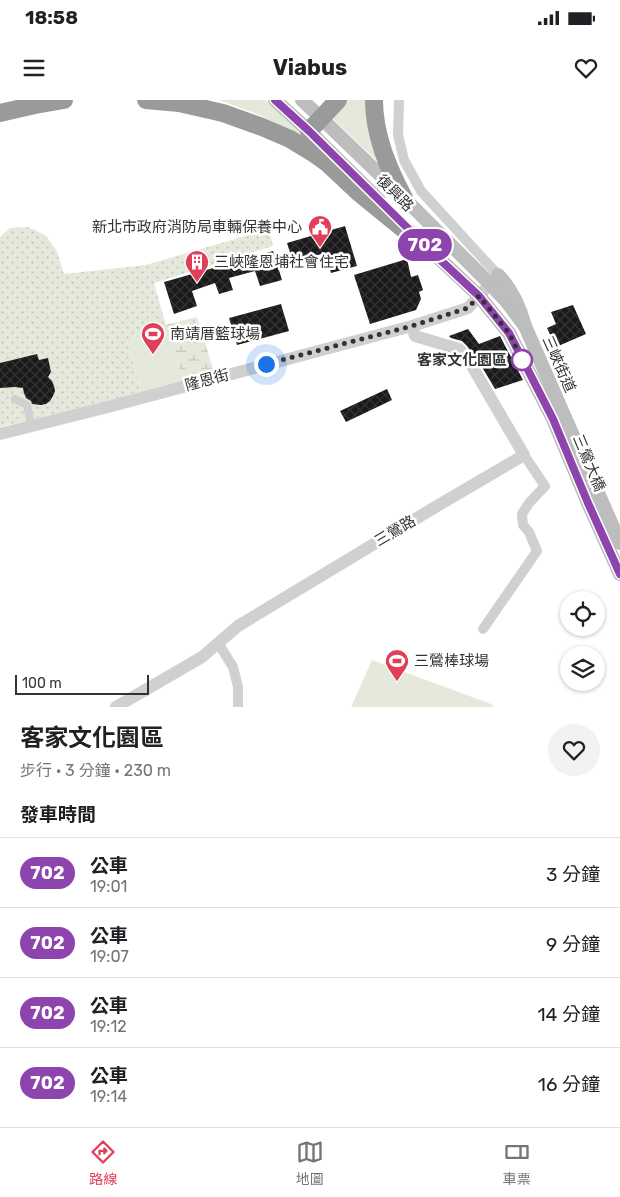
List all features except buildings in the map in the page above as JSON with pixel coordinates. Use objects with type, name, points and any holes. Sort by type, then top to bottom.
[{"type":"highway","points":[[0,113],[34,104],[64,100]]},
{"type":"highway","points":[[146,100],[179,103],[223,113],[290,139],[326,163],[358,192],[434,254]]},
{"type":"highway","points":[[309,131],[338,100]]},
{"type":"highway","points":[[374,100],[374,111],[382,148],[394,179],[404,198]]},
{"type":"main road","name":"復興路","points":[[275,100],[479,296],[509,333]]},
{"type":"main road","name":"復興路","points":[[302,100],[404,198],[494,280],[524,326]]},
{"type":"main road","name":"三峽街道","points":[[524,326],[558,417]]},
{"type":"main road","name":"三峽街道","points":[[509,333],[558,417]]},
{"type":"main road","name":"三鶯大橋","points":[[558,417],[620,543]]},
{"type":"main road","name":"三鶯大橋","points":[[558,417],[588,503],[620,574]]},
{"type":"street","points":[[399,100],[398,135],[404,160],[421,192],[494,280]]},
{"type":"street","name":"隆恩街","points":[[0,434],[412,326],[468,308],[494,280]]},
{"type":"street","points":[[412,326],[415,336],[461,351],[545,486],[529,502],[522,514],[523,525],[529,532],[537,551],[483,629]]},
{"type":"street","points":[[15,398],[27,405],[31,426]]},
{"type":"street","name":"三鶯路","points":[[116,707],[202,657],[238,626],[524,455]]},
{"type":"street","points":[[218,643],[233,667],[238,687],[238,707]]},
{"type":"green space","points":[[219,100],[266,100],[329,156],[262,116]]},
{"type":"green space","points":[[344,100],[370,100],[378,161],[330,116]]},
{"type":"green space","points":[[28,227],[45,235],[57,251],[64,274],[146,265],[269,229],[273,246],[154,283],[167,329],[127,340],[142,394],[0,427],[0,237],[10,228]]},
{"type":"green space","points":[[197,317],[214,372],[184,383],[165,325]]},
{"type":"green space","name":"南靖厝籃球場","points":[[167,329],[184,383],[142,394],[127,340]]},
{"type":"green space","name":"三鶯棒球場","points":[[372,660],[491,704],[494,707],[351,707]]},
{"type":"bus line","name":"702","points":[[275,100],[479,296],[509,333],[553,419],[620,574]]},
{"type":"place","name":"新北市政府消防局車輛保養中心","points":[[320,248]]},
{"type":"place","name":"三峽隆恩埔社會住宅","points":[[197,283]]},
{"type":"place","name":"南靖厝籃球場","points":[[153,355]]},
{"type":"place","name":"客家文化園區","points":[[522,360]]},
{"type":"place","name":"三鶯棒球場","points":[[397,682]]},
{"type":"route","points":[[266,364],[412,326],[468,308],[479,296],[509,333],[522,360]]}]
